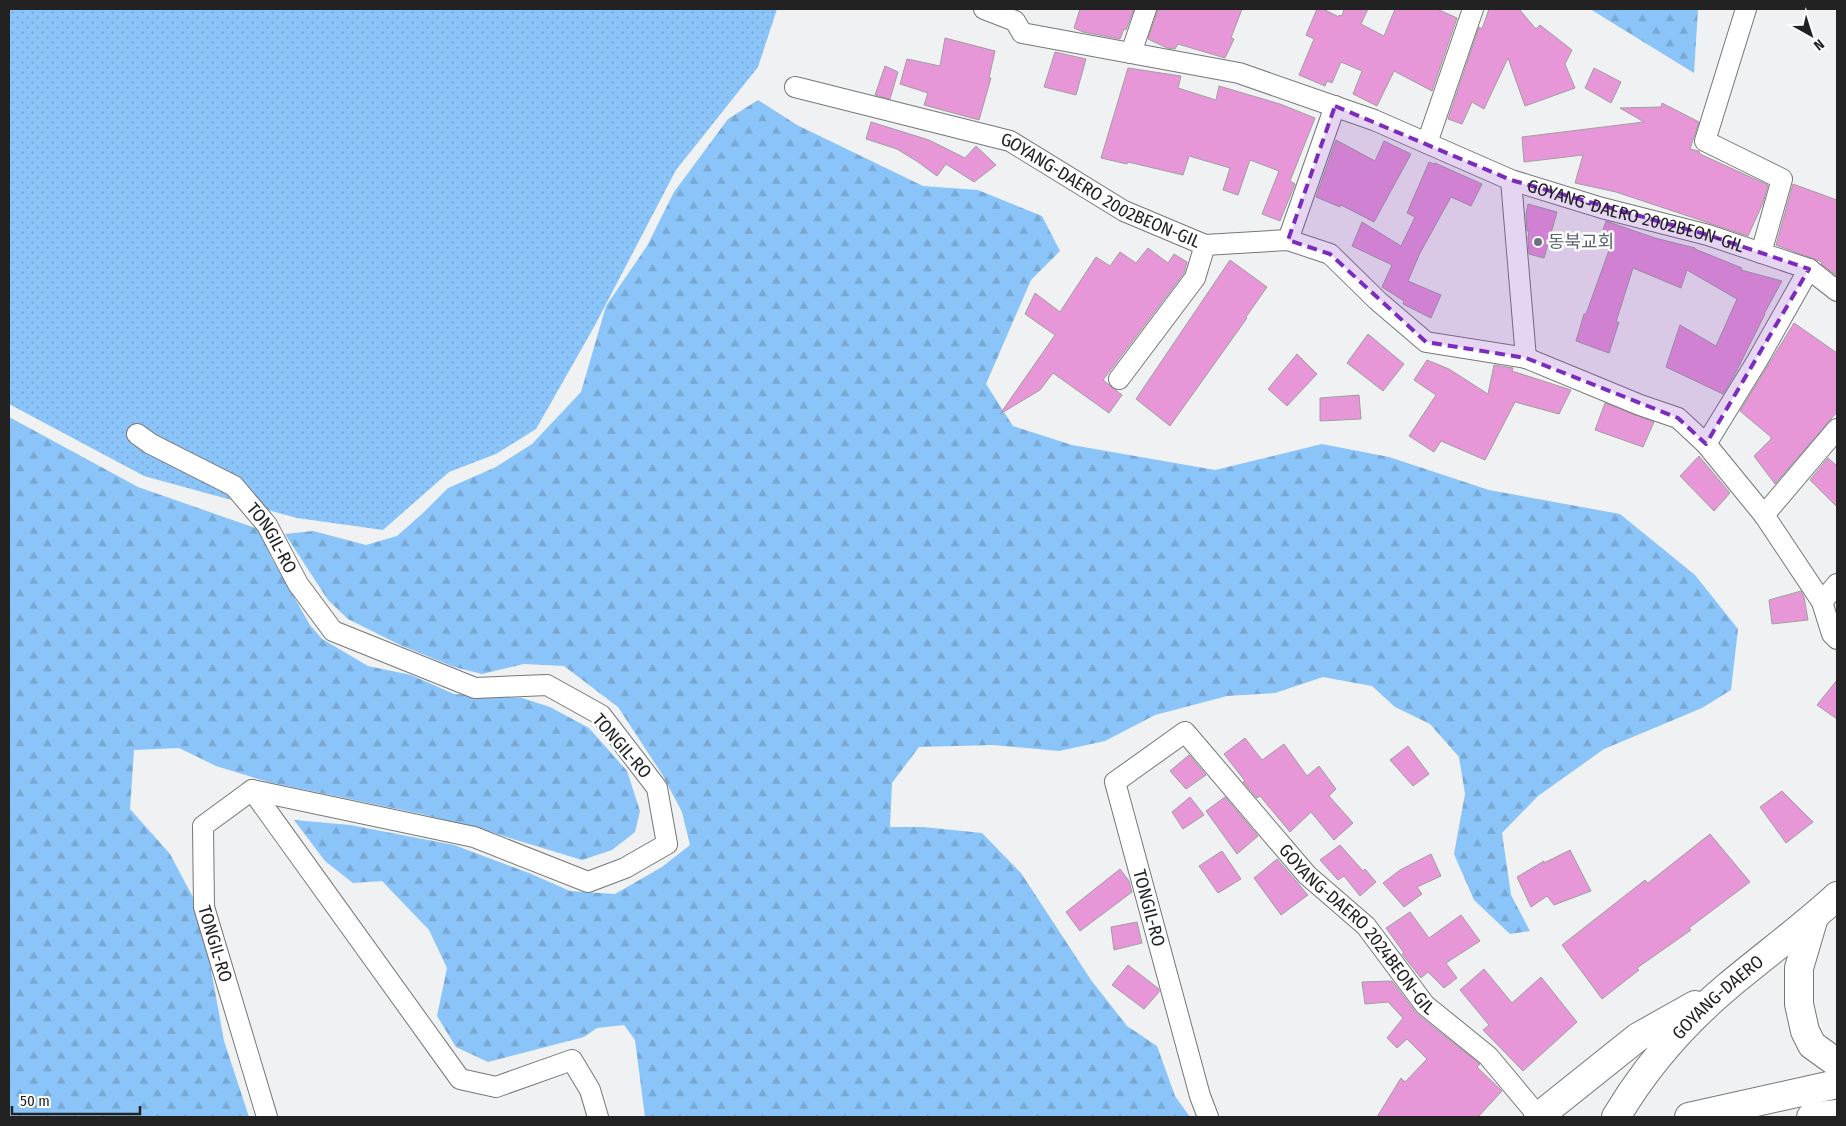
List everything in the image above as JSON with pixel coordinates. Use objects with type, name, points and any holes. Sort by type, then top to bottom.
[{"type":"main road","name":"GOYANG-DAERO","points":[[1616,1117],[1627,1099],[1668,1045],[1726,988],[1837,896]]},
{"type":"main road","points":[[1814,917],[1799,968],[1800,1004],[1806,1031],[1812,1045],[1837,1063]]},
{"type":"main road","points":[[1539,1117],[1638,1037],[1726,988]]},
{"type":"main road","points":[[1689,1117],[1837,1084]]},
{"type":"main road","points":[[1811,1117],[1837,1114]]},
{"type":"street","name":"GOYANG-DAERO 2002BEON-GIL","points":[[984,9],[1017,15],[1022,33],[1239,74],[1374,120],[1511,180],[1602,208],[1708,235],[1809,269],[1837,291]]},
{"type":"street","points":[[1131,53],[1146,9]]},
{"type":"street","points":[[1427,143],[1473,9]]},
{"type":"street","name":"GOYANG-DAERO 2002BEON-GIL","points":[[1746,9],[1706,141],[1782,180],[1761,253]]},
{"type":"street","name":"GOYANG-DAERO 2002BEON-GIL","points":[[795,87],[1010,140],[1124,211],[1205,244],[1288,240],[1330,254],[1378,301],[1426,342],[1526,358],[1640,405],[1678,418],[1706,444],[1764,516],[1822,602],[1832,634],[1837,639]]},
{"type":"street","points":[[1288,240],[1335,106]]},
{"type":"street","name":"GOYANG-DAERO 2002BEON-GIL","points":[[1511,180],[1526,358]]},
{"type":"street","points":[[1119,379],[1195,278],[1205,244]]},
{"type":"street","points":[[1706,444],[1757,361],[1809,269]]},
{"type":"street","points":[[1764,516],[1837,429]]},
{"type":"street","name":"TONGIL-RO","points":[[137,434],[151,444],[234,486],[267,525],[298,584],[333,631],[475,688],[547,685],[601,715],[657,788],[667,844],[625,868],[588,882],[474,837],[252,790],[203,826],[204,907],[267,1117]]},
{"type":"street","points":[[1822,602],[1837,584]]},
{"type":"street","name":"TONGIL-RO","points":[[1185,732],[1115,782],[1200,1096],[1208,1117]]},
{"type":"street","name":"GOYANG-DAERO 2024BEON-GIL","points":[[1185,732],[1307,875],[1366,926],[1425,1005],[1488,1056],[1539,1117]]},
{"type":"street","points":[[252,790],[460,1080],[496,1087],[572,1060],[590,1090],[598,1117]]},
{"type":"highlighted area","points":[[1335,106],[1511,180],[1708,235],[1809,269],[1706,444],[1678,418],[1526,358],[1426,342],[1330,254],[1288,240]]},
{"type":"green space","points":[[9,9],[777,9],[758,67],[676,170],[594,327],[536,429],[496,454],[449,472],[383,530],[297,518],[144,476],[9,404]]},
{"type":"green space","points":[[1590,9],[1698,9],[1694,73]]},
{"type":"green space","points":[[758,100],[797,125],[923,186],[978,190],[1042,216],[1060,251],[1031,280],[986,384],[1013,426],[1072,445],[1215,470],[1322,444],[1389,457],[1489,490],[1620,514],[1695,575],[1738,629],[1731,690],[1702,708],[1604,749],[1538,796],[1502,833],[1511,895],[1530,931],[1510,934],[1474,900],[1454,854],[1465,794],[1459,757],[1430,724],[1395,707],[1372,686],[1323,677],[1275,693],[1227,696],[1155,715],[1105,741],[1059,751],[993,745],[919,747],[892,783],[890,827],[923,827],[982,833],[1021,873],[1091,980],[1127,1026],[1157,1046],[1175,1096],[1190,1117],[645,1117],[635,1040],[624,1025],[597,1028],[584,1037],[488,1062],[456,1047],[437,1016],[447,968],[429,930],[382,881],[353,883],[325,861],[294,820],[350,825],[454,845],[529,873],[570,891],[615,894],[662,867],[690,845],[682,812],[662,774],[618,707],[564,666],[524,664],[482,674],[454,667],[400,645],[348,619],[328,600],[285,534],[313,531],[366,545],[397,536],[448,488],[496,467],[532,444],[581,392],[606,306],[647,246],[674,192],[728,119]]},
{"type":"green space","points":[[9,417],[138,487],[261,530],[271,557],[310,625],[322,639],[368,666],[411,675],[454,694],[522,698],[550,707],[589,728],[627,771],[640,811],[635,832],[612,850],[582,860],[477,828],[421,814],[268,782],[216,766],[179,748],[134,750],[130,809],[170,854],[196,903],[207,947],[224,1041],[249,1117],[9,1117]]},
{"type":"building","points":[[1080,9],[1134,9],[1126,30],[1124,29],[1120,39],[1083,32],[1074,28]]},
{"type":"building","points":[[1158,9],[1242,9],[1231,38],[1234,39],[1225,58],[1178,44],[1175,49],[1167,48],[1148,39]]},
{"type":"building","points":[[1317,9],[1323,9],[1339,17],[1339,15],[1342,16],[1344,9],[1368,9],[1361,24],[1384,36],[1395,9],[1437,9],[1457,18],[1432,91],[1394,71],[1377,106],[1353,94],[1362,71],[1341,62],[1332,83],[1327,81],[1325,86],[1299,75],[1314,39],[1306,35]]},
{"type":"building","points":[[1489,9],[1519,9],[1536,29],[1540,25],[1572,50],[1565,64],[1575,88],[1525,106],[1508,58],[1484,109],[1472,102],[1462,124],[1448,119],[1479,27],[1482,29]]},
{"type":"building","points":[[945,38],[995,51],[989,78],[991,78],[979,120],[924,105],[928,93],[900,84],[907,59],[940,66]]},
{"type":"building","points":[[1055,52],[1086,59],[1076,95],[1044,87]]},
{"type":"building","points":[[885,66],[898,72],[890,99],[875,95]]},
{"type":"building","points":[[1128,68],[1181,76],[1178,88],[1216,100],[1219,86],[1280,104],[1315,118],[1290,181],[1295,184],[1280,221],[1262,214],[1279,171],[1250,160],[1238,195],[1223,190],[1230,168],[1189,156],[1183,175],[1128,162],[1127,164],[1101,158]]},
{"type":"building","points":[[1594,68],[1621,82],[1611,103],[1585,88]]},
{"type":"building","points":[[1662,103],[1699,122],[1690,149],[1699,151],[1700,154],[1768,185],[1763,203],[1748,236],[1616,192],[1575,183],[1583,155],[1524,162],[1522,137],[1644,122],[1620,108],[1661,107]]},
{"type":"building","points":[[871,122],[929,140],[965,158],[976,146],[996,165],[974,182],[946,164],[937,176],[897,149],[866,139]]},
{"type":"building","points":[[1336,140],[1375,161],[1384,141],[1411,154],[1374,222],[1341,205],[1340,207],[1316,197]]},
{"type":"building","points":[[1429,162],[1482,184],[1471,206],[1451,197],[1420,253],[1408,281],[1441,295],[1431,318],[1403,304],[1404,301],[1382,287],[1392,265],[1352,246],[1362,222],[1401,246],[1415,217],[1407,213]]},
{"type":"building","points":[[1793,184],[1837,200],[1837,276],[1821,264],[1822,262],[1776,245]]},
{"type":"building","name":"동북교회","points":[[1528,204],[1557,212],[1544,258],[1529,254],[1529,231],[1527,231],[1526,214]]},
{"type":"building","points":[[1606,221],[1655,238],[1695,248],[1742,268],[1741,270],[1782,281],[1723,394],[1666,367],[1680,325],[1716,346],[1737,299],[1687,270],[1681,288],[1633,268],[1616,322],[1619,322],[1609,353],[1576,341],[1584,314],[1586,314],[1612,242],[1600,239]]},
{"type":"building","points":[[1148,248],[1168,263],[1174,254],[1187,262],[1184,273],[1103,380],[1122,395],[1109,413],[1053,373],[1040,390],[1000,414],[1055,335],[1025,314],[1035,293],[1060,312],[1096,257],[1110,266],[1120,252],[1136,263]]},
{"type":"building","points":[[1230,260],[1267,287],[1170,426],[1136,399]]},
{"type":"building","points":[[1794,323],[1837,353],[1837,412],[1775,484],[1754,456],[1771,437],[1740,411]]},
{"type":"building","points":[[1368,334],[1404,364],[1383,391],[1347,363]]},
{"type":"building","points":[[1297,354],[1317,374],[1287,406],[1268,389]]},
{"type":"building","points":[[1427,360],[1449,369],[1488,394],[1494,365],[1513,368],[1512,371],[1571,390],[1559,414],[1515,402],[1485,460],[1441,441],[1434,452],[1409,436],[1436,395],[1414,380]]},
{"type":"building","points":[[1359,395],[1361,419],[1320,421],[1320,398]]},
{"type":"building","points":[[1605,403],[1654,422],[1643,447],[1595,430]]},
{"type":"building","points":[[1699,456],[1730,493],[1714,511],[1680,476]]},
{"type":"building","points":[[1828,458],[1837,466],[1837,507],[1810,480]]},
{"type":"building","points":[[1801,591],[1804,597],[1808,620],[1772,624],[1769,600]]},
{"type":"building","points":[[1837,680],[1837,719],[1817,705]]},
{"type":"building","points":[[1245,738],[1262,760],[1284,744],[1307,776],[1319,766],[1336,789],[1329,796],[1353,823],[1334,840],[1311,812],[1290,832],[1260,796],[1257,798],[1243,782],[1245,781],[1224,754]]},
{"type":"building","points":[[1408,746],[1429,774],[1413,786],[1390,760]]},
{"type":"building","points":[[1189,755],[1206,775],[1186,789],[1170,771]]},
{"type":"building","points":[[1782,791],[1813,822],[1786,843],[1760,807]]},
{"type":"building","points":[[1190,797],[1204,815],[1183,829],[1172,812]]},
{"type":"building","points":[[1225,797],[1258,836],[1237,854],[1206,811]]},
{"type":"building","points":[[1710,834],[1750,882],[1689,928],[1691,930],[1637,968],[1639,970],[1602,999],[1562,945],[1645,880],[1648,883]]},
{"type":"building","points":[[1340,845],[1363,871],[1365,869],[1376,882],[1360,896],[1344,876],[1338,880],[1320,860]]},
{"type":"building","points":[[1570,850],[1591,891],[1554,905],[1547,896],[1531,907],[1517,877],[1544,861],[1544,863]]},
{"type":"building","points":[[1222,851],[1241,879],[1218,893],[1199,866]]},
{"type":"building","points":[[1431,854],[1441,876],[1417,887],[1422,894],[1404,907],[1383,883],[1400,870]]},
{"type":"building","points":[[1277,859],[1308,895],[1281,915],[1254,878]]},
{"type":"building","points":[[1120,869],[1129,881],[1132,892],[1080,931],[1066,912]]},
{"type":"building","points":[[1410,912],[1429,938],[1461,915],[1480,941],[1446,963],[1457,978],[1444,988],[1428,972],[1421,978],[1402,954],[1404,953],[1386,928]]},
{"type":"building","points":[[1137,922],[1142,943],[1114,950],[1111,927]]},
{"type":"building","points":[[1128,965],[1159,989],[1159,992],[1144,1009],[1112,985]]},
{"type":"building","points":[[1484,969],[1512,1003],[1541,977],[1577,1022],[1523,1071],[1483,1030],[1489,1025],[1460,990]]},
{"type":"building","points":[[1392,981],[1417,1014],[1480,1064],[1477,1067],[1502,1091],[1478,1117],[1377,1117],[1401,1078],[1405,1082],[1427,1059],[1407,1039],[1397,1048],[1387,1038],[1403,1018],[1388,1002],[1365,1004],[1362,982]]},
{"type":"place","name":"동북교회","points":[[1538,242]]}]
